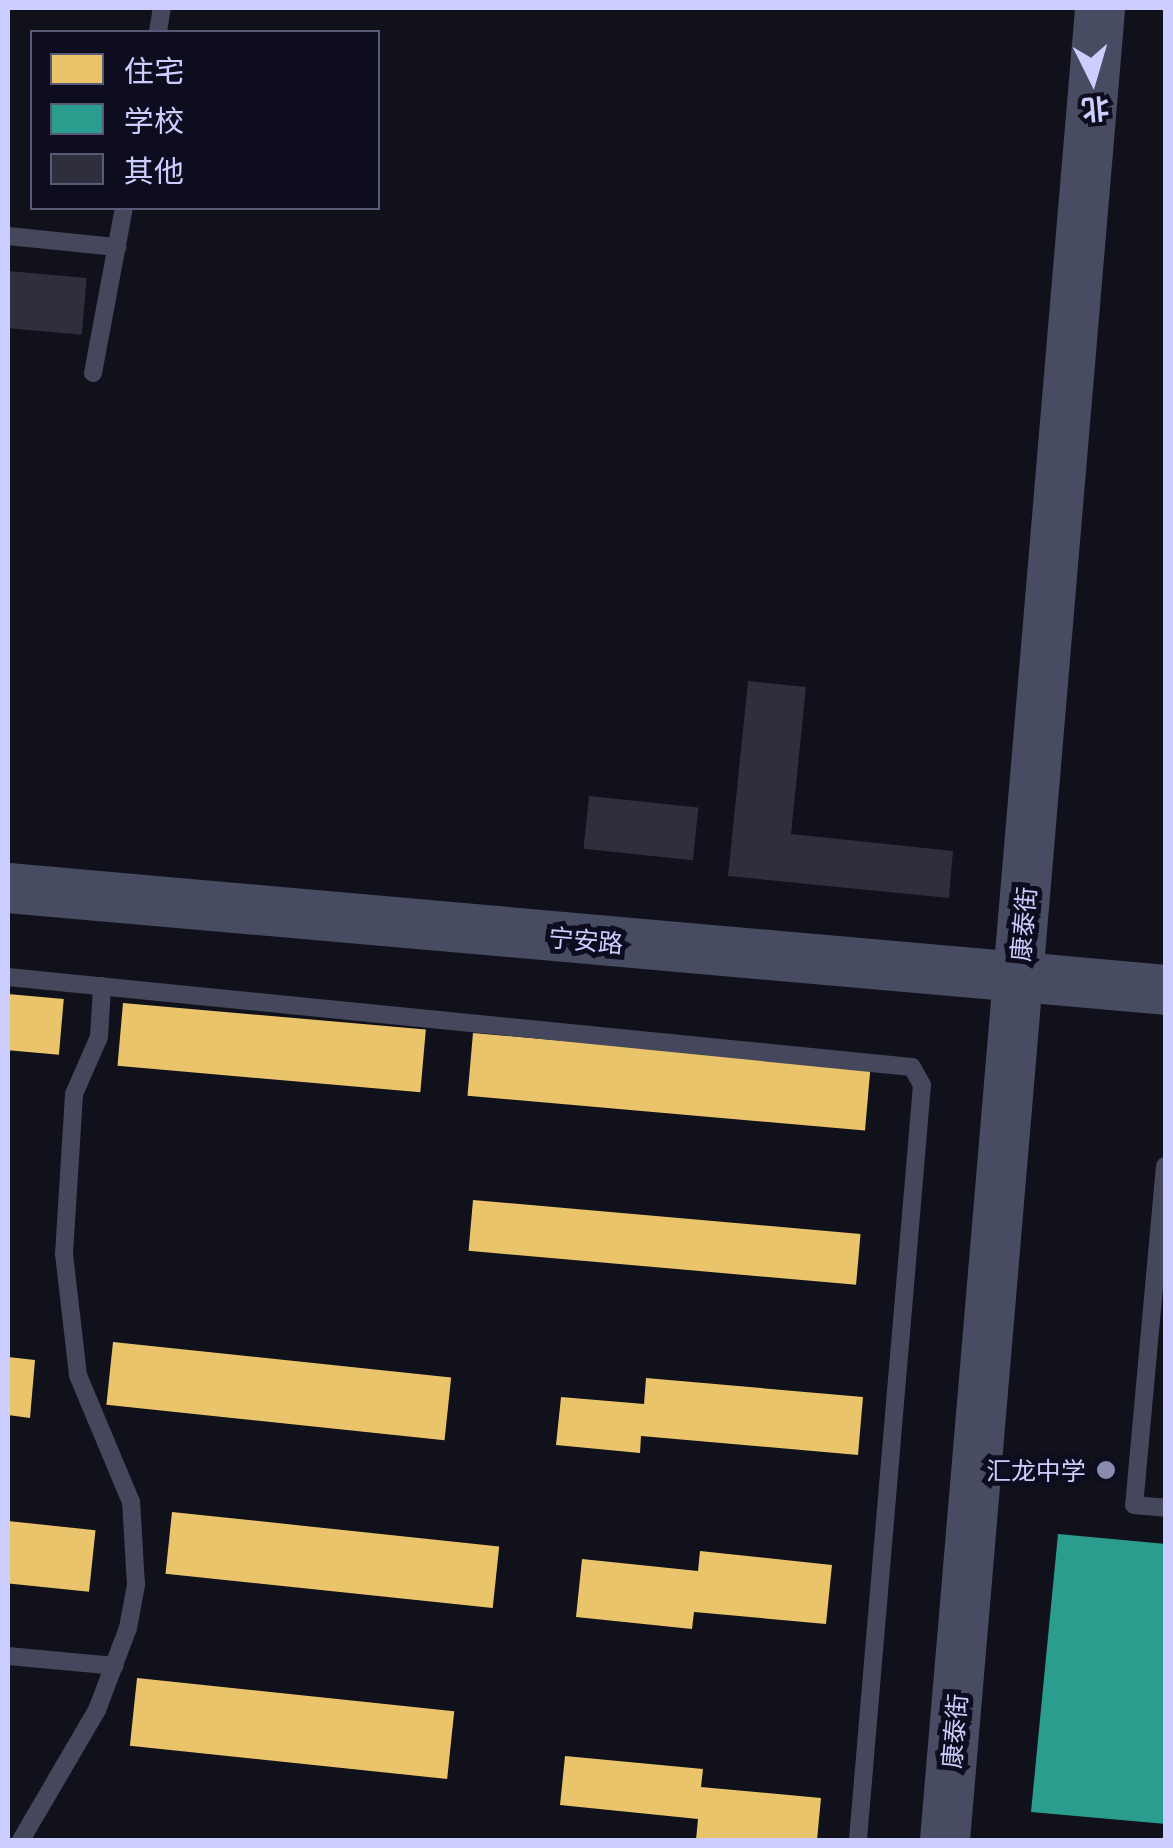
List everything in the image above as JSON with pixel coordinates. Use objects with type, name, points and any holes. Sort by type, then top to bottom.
[{"type":"street","name":"康泰街","points":[[945,1840],[1100,8]]},
{"type":"street","name":"宁安路","points":[[8,888],[1166,990]]},
{"type":"lane","points":[[92,373],[124,210]]},
{"type":"lane","points":[[8,236],[117,247]]},
{"type":"lane","points":[[8,977],[912,1067],[922,1085],[858,1840]]},
{"type":"lane","points":[[20,1840],[79,1744],[115,1666],[133,1600],[138,1542],[130,1502],[78,1375],[64,1254],[72,1109],[99,1037],[102,986]]},
{"type":"lane","points":[[1165,1166],[1161,1259],[1134,1505],[1166,1508]]},
{"type":"lane","points":[[8,1656],[115,1666]]},
{"type":"building: 住宅","points":[[8,994],[64,999],[59,1055],[8,1050]]},
{"type":"building: 住宅","points":[[123,1003],[426,1029],[420,1092],[118,1066]]},
{"type":"building: 住宅","points":[[473,1033],[870,1068],[865,1131],[468,1096]]},
{"type":"building: 住宅","points":[[473,1200],[861,1234],[856,1285],[469,1251]]},
{"type":"building: 住宅","points":[[113,1342],[451,1378],[445,1440],[106,1405]]},
{"type":"building: 住宅","points":[[8,1357],[35,1360],[30,1418],[8,1415]]},
{"type":"building: 住宅","points":[[646,1378],[863,1397],[858,1455],[641,1436],[640,1453],[556,1445],[561,1397],[644,1404]]},
{"type":"building: 住宅","points":[[172,1512],[499,1546],[493,1608],[166,1574]]},
{"type":"building: 住宅","points":[[8,1521],[96,1530],[89,1592],[8,1583]]},
{"type":"building: 住宅","points":[[700,1551],[832,1565],[826,1624],[694,1612],[692,1629],[576,1617],[582,1559],[698,1571]]},
{"type":"building: 住宅","points":[[137,1678],[454,1711],[447,1779],[130,1746]]},
{"type":"building: 住宅","points":[[565,1756],[703,1769],[701,1787],[821,1798],[817,1840],[696,1840],[698,1819],[560,1805]]},
{"type":"building: 学校","points":[[1058,1534],[1166,1544],[1166,1824],[1031,1812]]},
{"type":"building: 其他","points":[[8,271],[87,278],[82,335],[8,328]]},
{"type":"building: 其他","points":[[748,681],[806,687],[791,834],[953,851],[949,898],[728,876]]},
{"type":"building: 其他","points":[[589,796],[698,807],[693,860],[583,849]]},
{"type":"place","name":"汇龙中学","points":[[1106,1470]]}]
